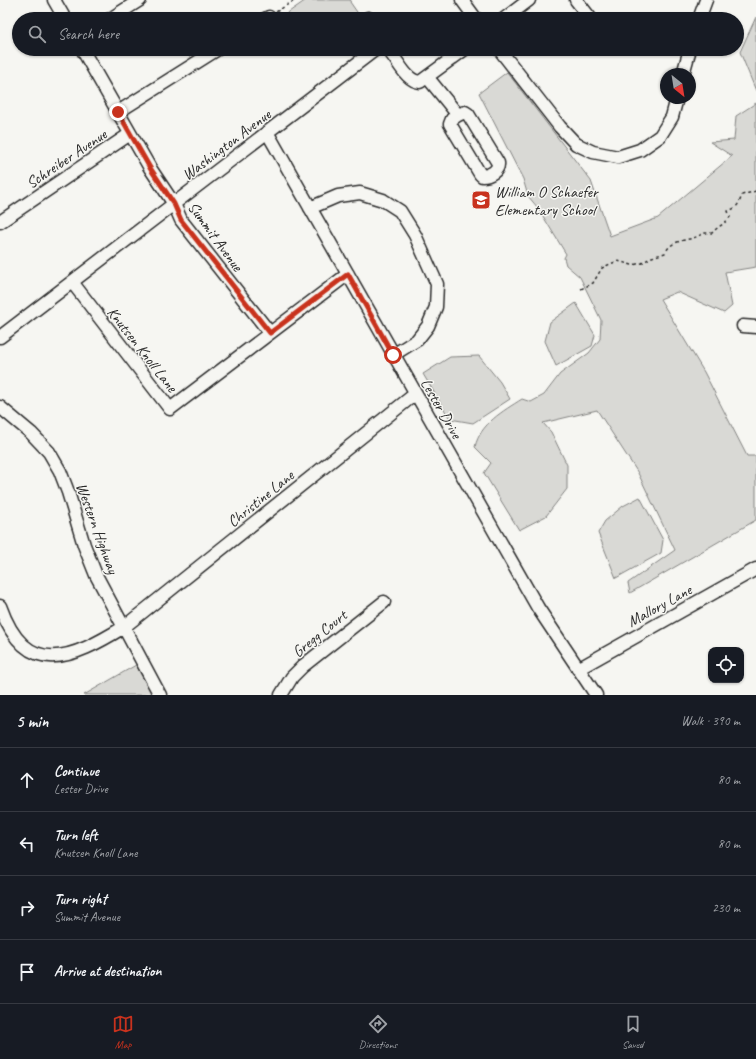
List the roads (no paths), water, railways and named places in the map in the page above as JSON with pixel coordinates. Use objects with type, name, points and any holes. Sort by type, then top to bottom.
[{"type":"street","points":[[54,0],[61,12]]},
{"type":"street","points":[[121,12],[140,0]]},
{"type":"street","points":[[462,0],[471,12]]},
{"type":"street","points":[[513,12],[529,0]]},
{"type":"street","points":[[576,0],[585,12]]},
{"type":"street","points":[[702,12],[706,0]]},
{"type":"street","name":"Summit Avenue","points":[[86,56],[150,168],[174,204],[181,220],[270,333]]},
{"type":"street","points":[[118,112],[207,56]]},
{"type":"street","name":"Washington Avenue","points":[[0,337],[367,56]]},
{"type":"street","points":[[394,56],[414,82],[420,82],[428,78],[456,56]]},
{"type":"street","points":[[504,56],[560,127],[576,144],[593,152],[618,156],[640,150],[660,136],[672,116],[675,104]]},
{"type":"street","points":[[685,68],[688,56]]},
{"type":"street","points":[[428,78],[458,115]]},
{"type":"street","points":[[465,112],[468,114],[498,163],[499,166],[497,169],[486,176],[482,176],[480,174],[450,124],[452,119],[458,115],[465,112]]},
{"type":"street","name":"Lester Drive","points":[[267,132],[538,608],[596,695]]},
{"type":"street","name":"Schreiber Avenue","points":[[0,222],[130,134]]},
{"type":"street","points":[[310,208],[338,196],[360,194],[383,200],[400,211],[415,235],[438,284],[436,307],[428,326],[417,340],[393,355]]},
{"type":"street","name":"Knutsen Knoll Lane","points":[[72,282],[170,409],[348,274]]},
{"type":"street","points":[[743,326],[756,327]]},
{"type":"street","name":"Christine Lane","points":[[0,606],[11,630],[21,645],[32,653],[51,656],[72,654],[96,644],[124,627],[415,394]]},
{"type":"street","name":"Western Highway","points":[[0,407],[36,438],[49,452],[60,472],[68,492],[84,545],[96,575],[160,695]]},
{"type":"street","name":"Mallory Lane","points":[[578,669],[756,569]]},
{"type":"street","name":"Gregg Court","points":[[283,694],[292,677],[303,666],[384,602]]},
{"type":"place","name":"William O Schaefer Elementary School","points":[[481,200]]}]
